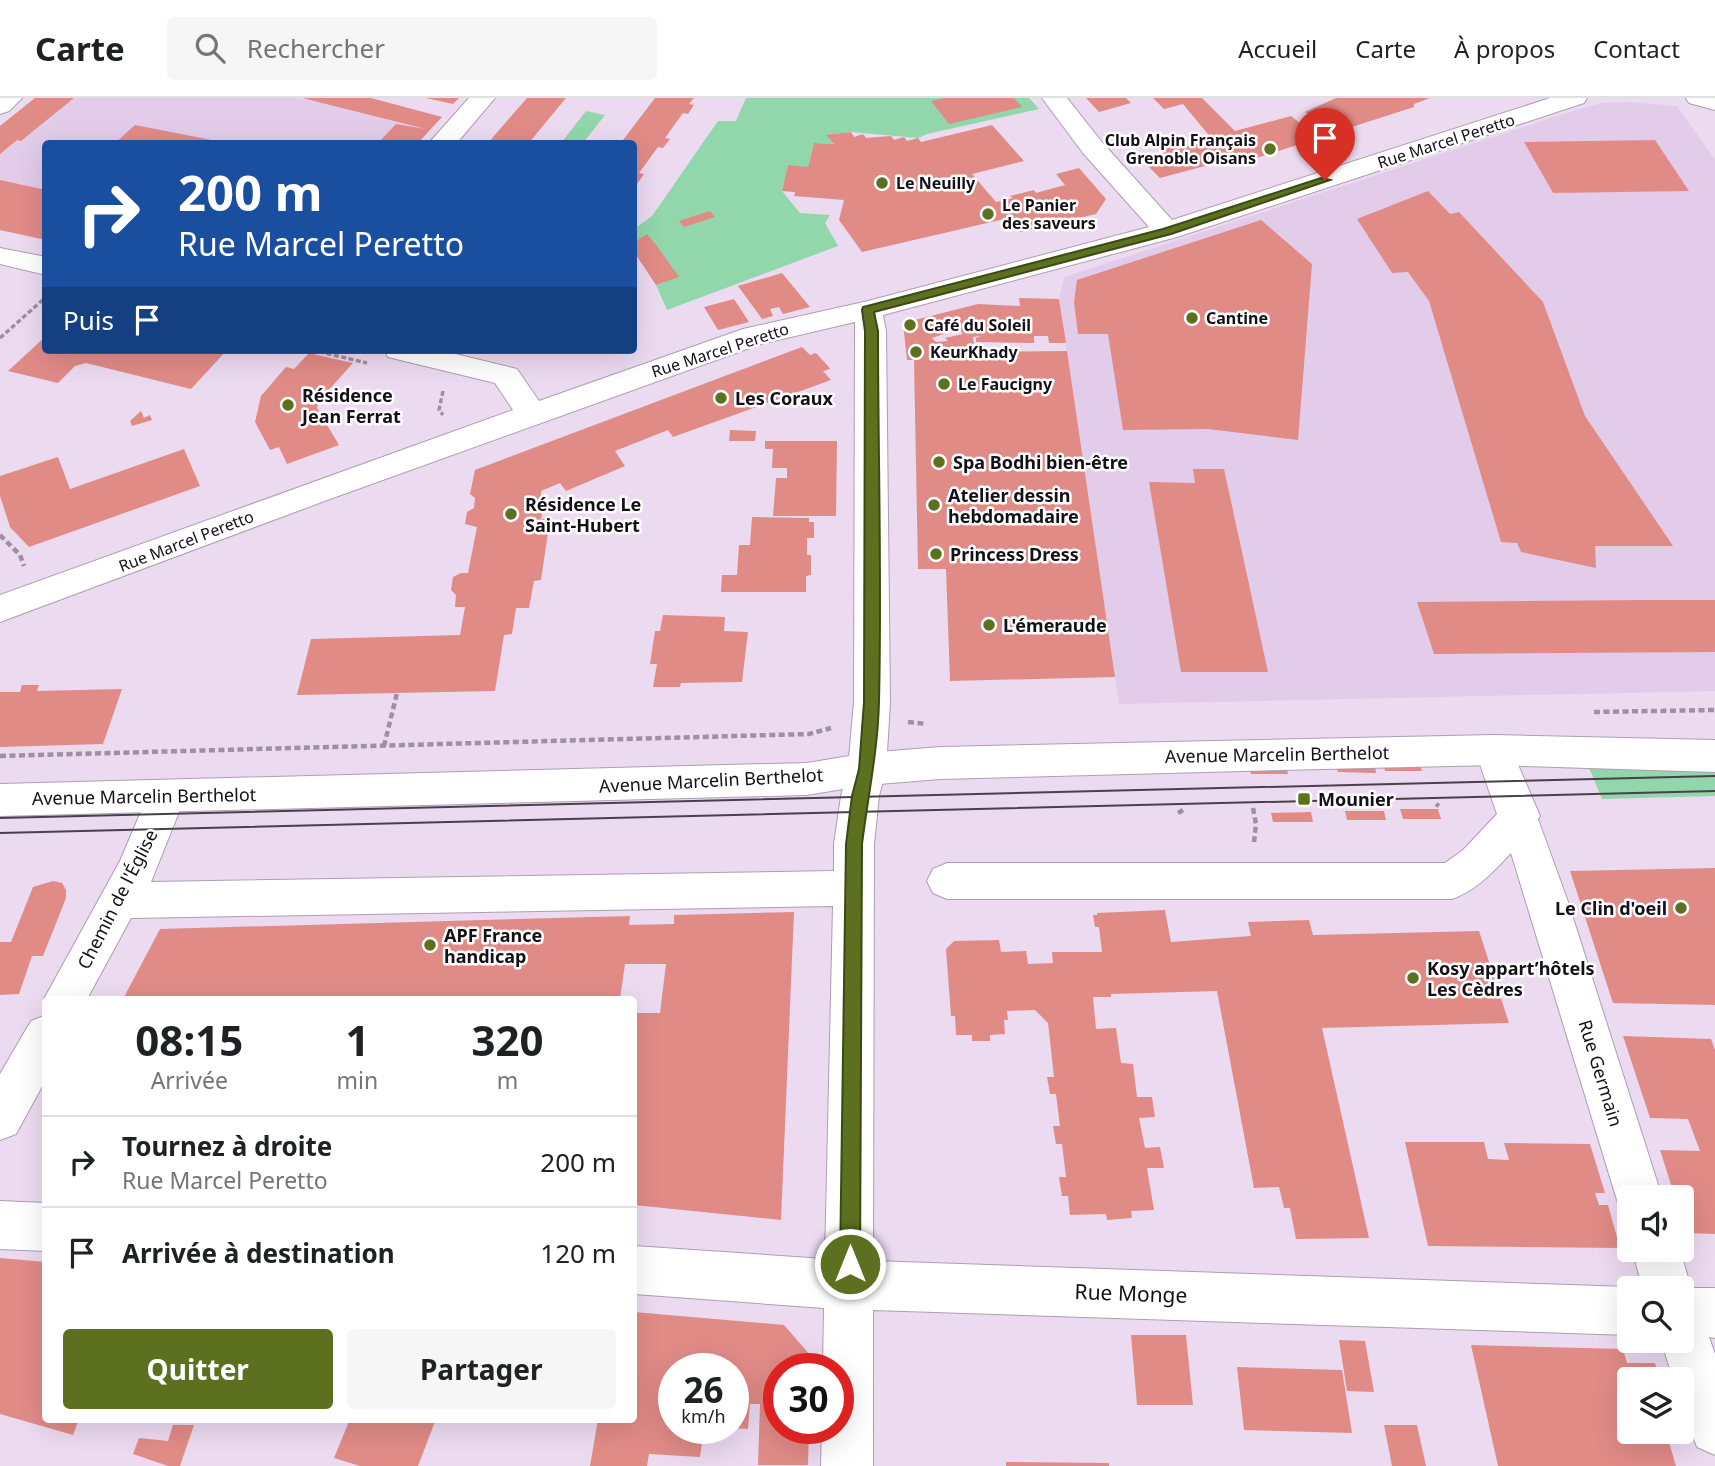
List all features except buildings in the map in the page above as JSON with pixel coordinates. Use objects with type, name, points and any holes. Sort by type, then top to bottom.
[{"type":"street","points":[[0,106],[10,98]]},
{"type":"street","points":[[445,140],[482,98]]},
{"type":"street","points":[[1054,98],[1092,147],[1167,231]]},
{"type":"street","name":"Rue Marcel Peretto","points":[[0,609],[532,414],[752,337],[868,310],[1167,231],[1575,98]]},
{"type":"street","points":[[1698,98],[1715,102]]},
{"type":"street","points":[[0,256],[42,265]]},
{"type":"street","points":[[847,1466],[856,822],[867,769],[872,702],[872,331],[868,310]]},
{"type":"street","points":[[415,354],[506,376],[532,414]]},
{"type":"street","name":"Avenue Marcelin Berthelot","points":[[0,800],[807,779],[867,769],[940,763],[1494,750],[1715,756]]},
{"type":"street","name":"Rue Germain","points":[[1494,750],[1520,816],[1547,899],[1635,1185]]},
{"type":"street","name":"Chemin de l'Église","points":[[67,996],[145,849],[166,797]]},
{"type":"street","points":[[947,881],[1452,881],[1477,862],[1520,816]]},
{"type":"street","points":[[119,900],[854,888]]},
{"type":"street","points":[[0,1118],[42,1042]]},
{"type":"street","points":[[0,1225],[42,1227]]},
{"type":"street","name":"Rue Monge","points":[[637,1270],[850,1284],[1617,1311]]},
{"type":"street","points":[[1694,1312],[1715,1313]]},
{"type":"street","points":[[1690,1353],[1715,1429]]},
{"type":"path","points":[[0,338],[42,301]]},
{"type":"path","points":[[443,387],[439,410],[443,415]]},
{"type":"path","points":[[384,746],[397,693]]},
{"type":"path","points":[[0,756],[809,734]]},
{"type":"shaded area","points":[[35,98],[296,98],[357,110],[429,130],[420,140],[42,140],[42,239],[0,230],[0,126]]},
{"type":"shaded area","points":[[1602,103],[1677,106],[1715,160],[1715,691],[1119,704],[1059,299],[1064,277],[1582,108]]},
{"type":"green space","points":[[746,98],[1029,98],[1039,109],[918,138],[851,132],[827,135],[834,144],[814,143],[808,167],[788,166],[782,191],[800,213],[830,215],[825,223],[838,246],[667,310],[656,285],[678,277],[647,234],[637,240],[637,227],[652,216],[718,121],[736,121]]},
{"type":"green space","points":[[586,111],[605,115],[585,140],[563,140]]},
{"type":"green space","points":[[1587,763],[1715,766],[1715,796],[1602,799]]},
{"type":"tram line","points":[[0,818],[1715,776]]},
{"type":"tram line","points":[[0,833],[1715,791]]},
{"type":"place","name":"Club Alpin Français Grenoble Oisans","points":[[1270,149]]},
{"type":"place","name":"Le Neuilly","points":[[882,183]]},
{"type":"place","name":"Le Panier des saveurs","points":[[988,214]]},
{"type":"place","name":"Cantine","points":[[1192,318]]},
{"type":"place","name":"Café du Soleil","points":[[910,325]]},
{"type":"place","name":"KeurKhady","points":[[916,352]]},
{"type":"place","name":"Le Faucigny","points":[[944,384]]},
{"type":"place","name":"Les Coraux","points":[[721,398]]},
{"type":"place","name":"Résidence Jean Ferrat","points":[[288,405]]},
{"type":"place","name":"Spa Bodhi bien-être","points":[[939,462]]},
{"type":"place","name":"Atelier dessin hebdomadaire","points":[[934,505]]},
{"type":"place","name":"Résidence Le Saint-Hubert","points":[[511,514]]},
{"type":"place","name":"Princess Dress","points":[[936,554]]},
{"type":"place","name":"L'émeraude","points":[[989,625]]},
{"type":"place","name":"Mounier","points":[[1304,799]]},
{"type":"place","name":"Le Clin d'oeil","points":[[1681,908]]},
{"type":"place","name":"APF France handicap","points":[[430,945]]},
{"type":"place","name":"Kosy appart’hôtels Les Cèdres","points":[[1413,978]]},
{"type":"route","points":[[850,1264],[854,844],[860,796],[867,769],[872,702],[872,331],[868,310],[901,299],[1167,231],[1325,180]]}]
